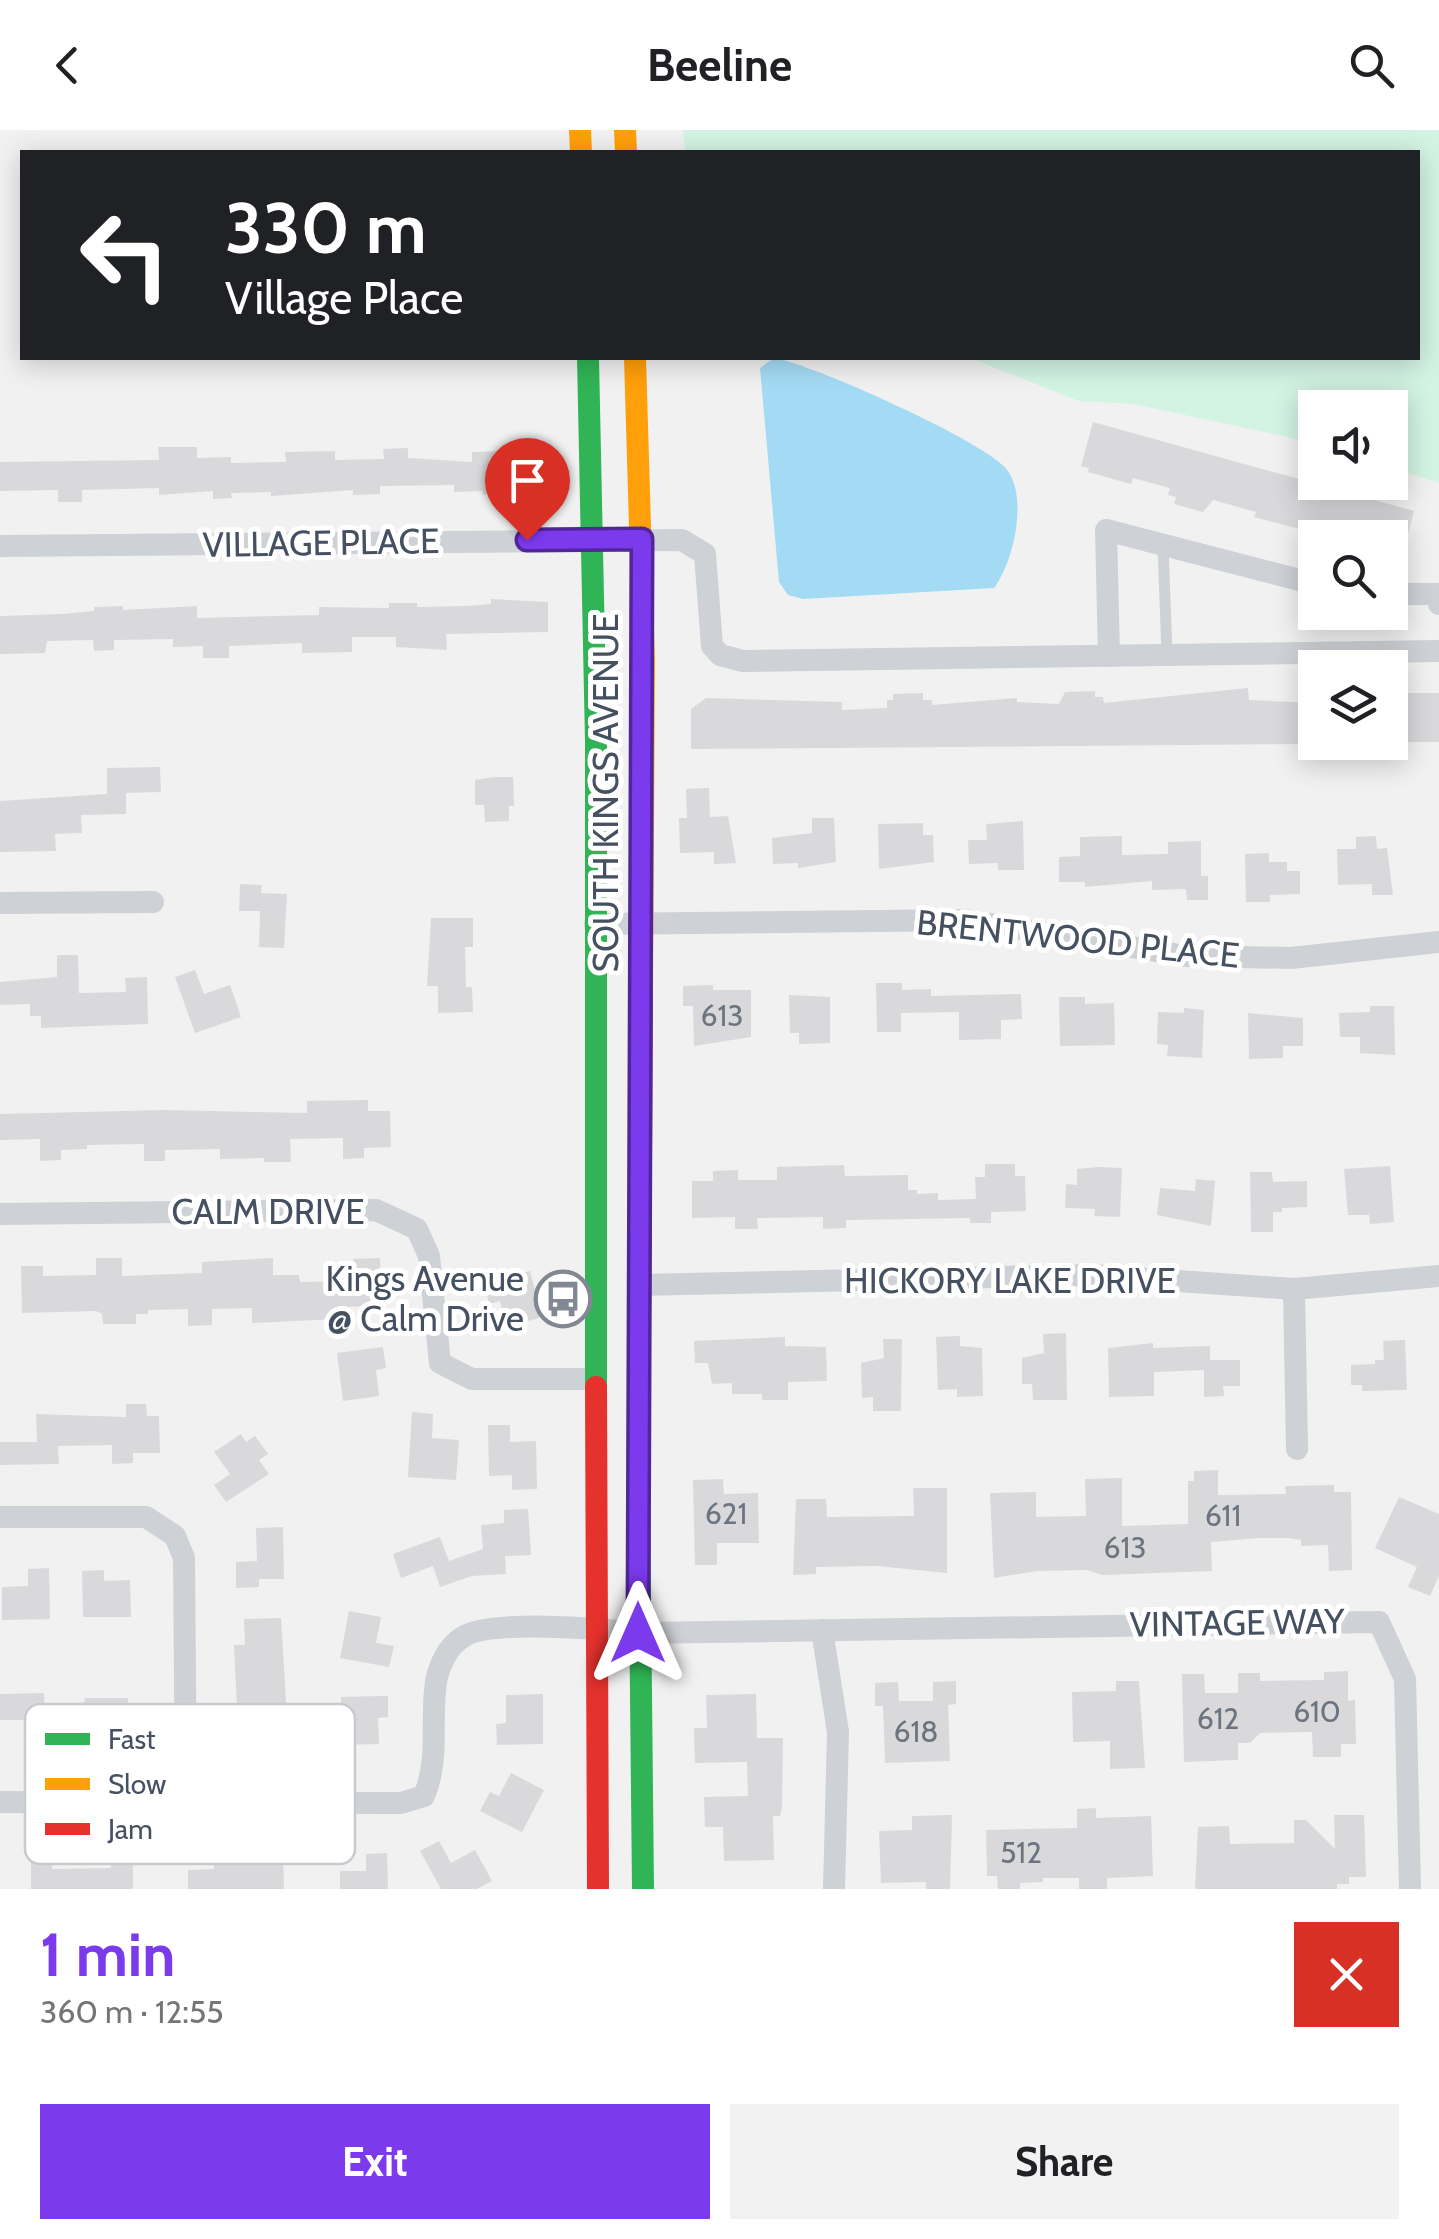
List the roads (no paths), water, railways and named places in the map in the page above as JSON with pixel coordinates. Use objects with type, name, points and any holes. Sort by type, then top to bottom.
[{"type":"main road","name":"SOUTH KINGS AVENUE","points":[[588,360],[595,539],[594,1628],[598,1889]]},
{"type":"main road","name":"SOUTH KINGS AVENUE","points":[[635,360],[642,539],[638,1633],[643,1889]]},
{"type":"street","points":[[1298,580],[1106,530],[1108,656],[1439,651]]},
{"type":"street","name":"VILLAGE PLACE","points":[[0,546],[682,540],[704,554],[712,646],[732,660],[1108,656]]},
{"type":"street","points":[[1408,594],[1439,594],[1439,604]]},
{"type":"street","points":[[0,903],[153,902]]},
{"type":"street","name":"BRENTWOOD PLACE","points":[[595,924],[640,920],[967,920],[1186,956],[1290,958],[1439,942]]},
{"type":"street","name":"CALM DRIVE","points":[[0,1214],[376,1210],[417,1228],[429,1256],[440,1363],[472,1379],[594,1379]]},
{"type":"street","name":"HICKORY LAKE DRIVE","points":[[640,1285],[1091,1275],[1294,1289],[1439,1276]]},
{"type":"street","points":[[1294,1289],[1297,1450]]},
{"type":"street","points":[[0,1517],[146,1518],[174,1536],[184,1558],[185,1704]]},
{"type":"street","name":"VINTAGE WAY","points":[[355,1803],[401,1803],[424,1796],[434,1774],[436,1681],[447,1651],[464,1635],[486,1629],[594,1628],[638,1633],[1379,1622],[1405,1679],[1410,1889]]},
{"type":"street","points":[[822,1630],[838,1732],[834,1889]]},
{"type":"street","points":[[0,1802],[25,1802]]},
{"type":"lane","points":[[1163,545],[1167,655]]},
{"type":"water","points":[[771,360],[782,360],[823,374],[935,424],[994,458],[1008,471],[1017,498],[1016,531],[1007,563],[994,588],[803,599],[788,595],[779,582],[760,368]]},
{"type":"place","name":"Kings Avenue @ Calm Drive","points":[[563,1299]]}]
